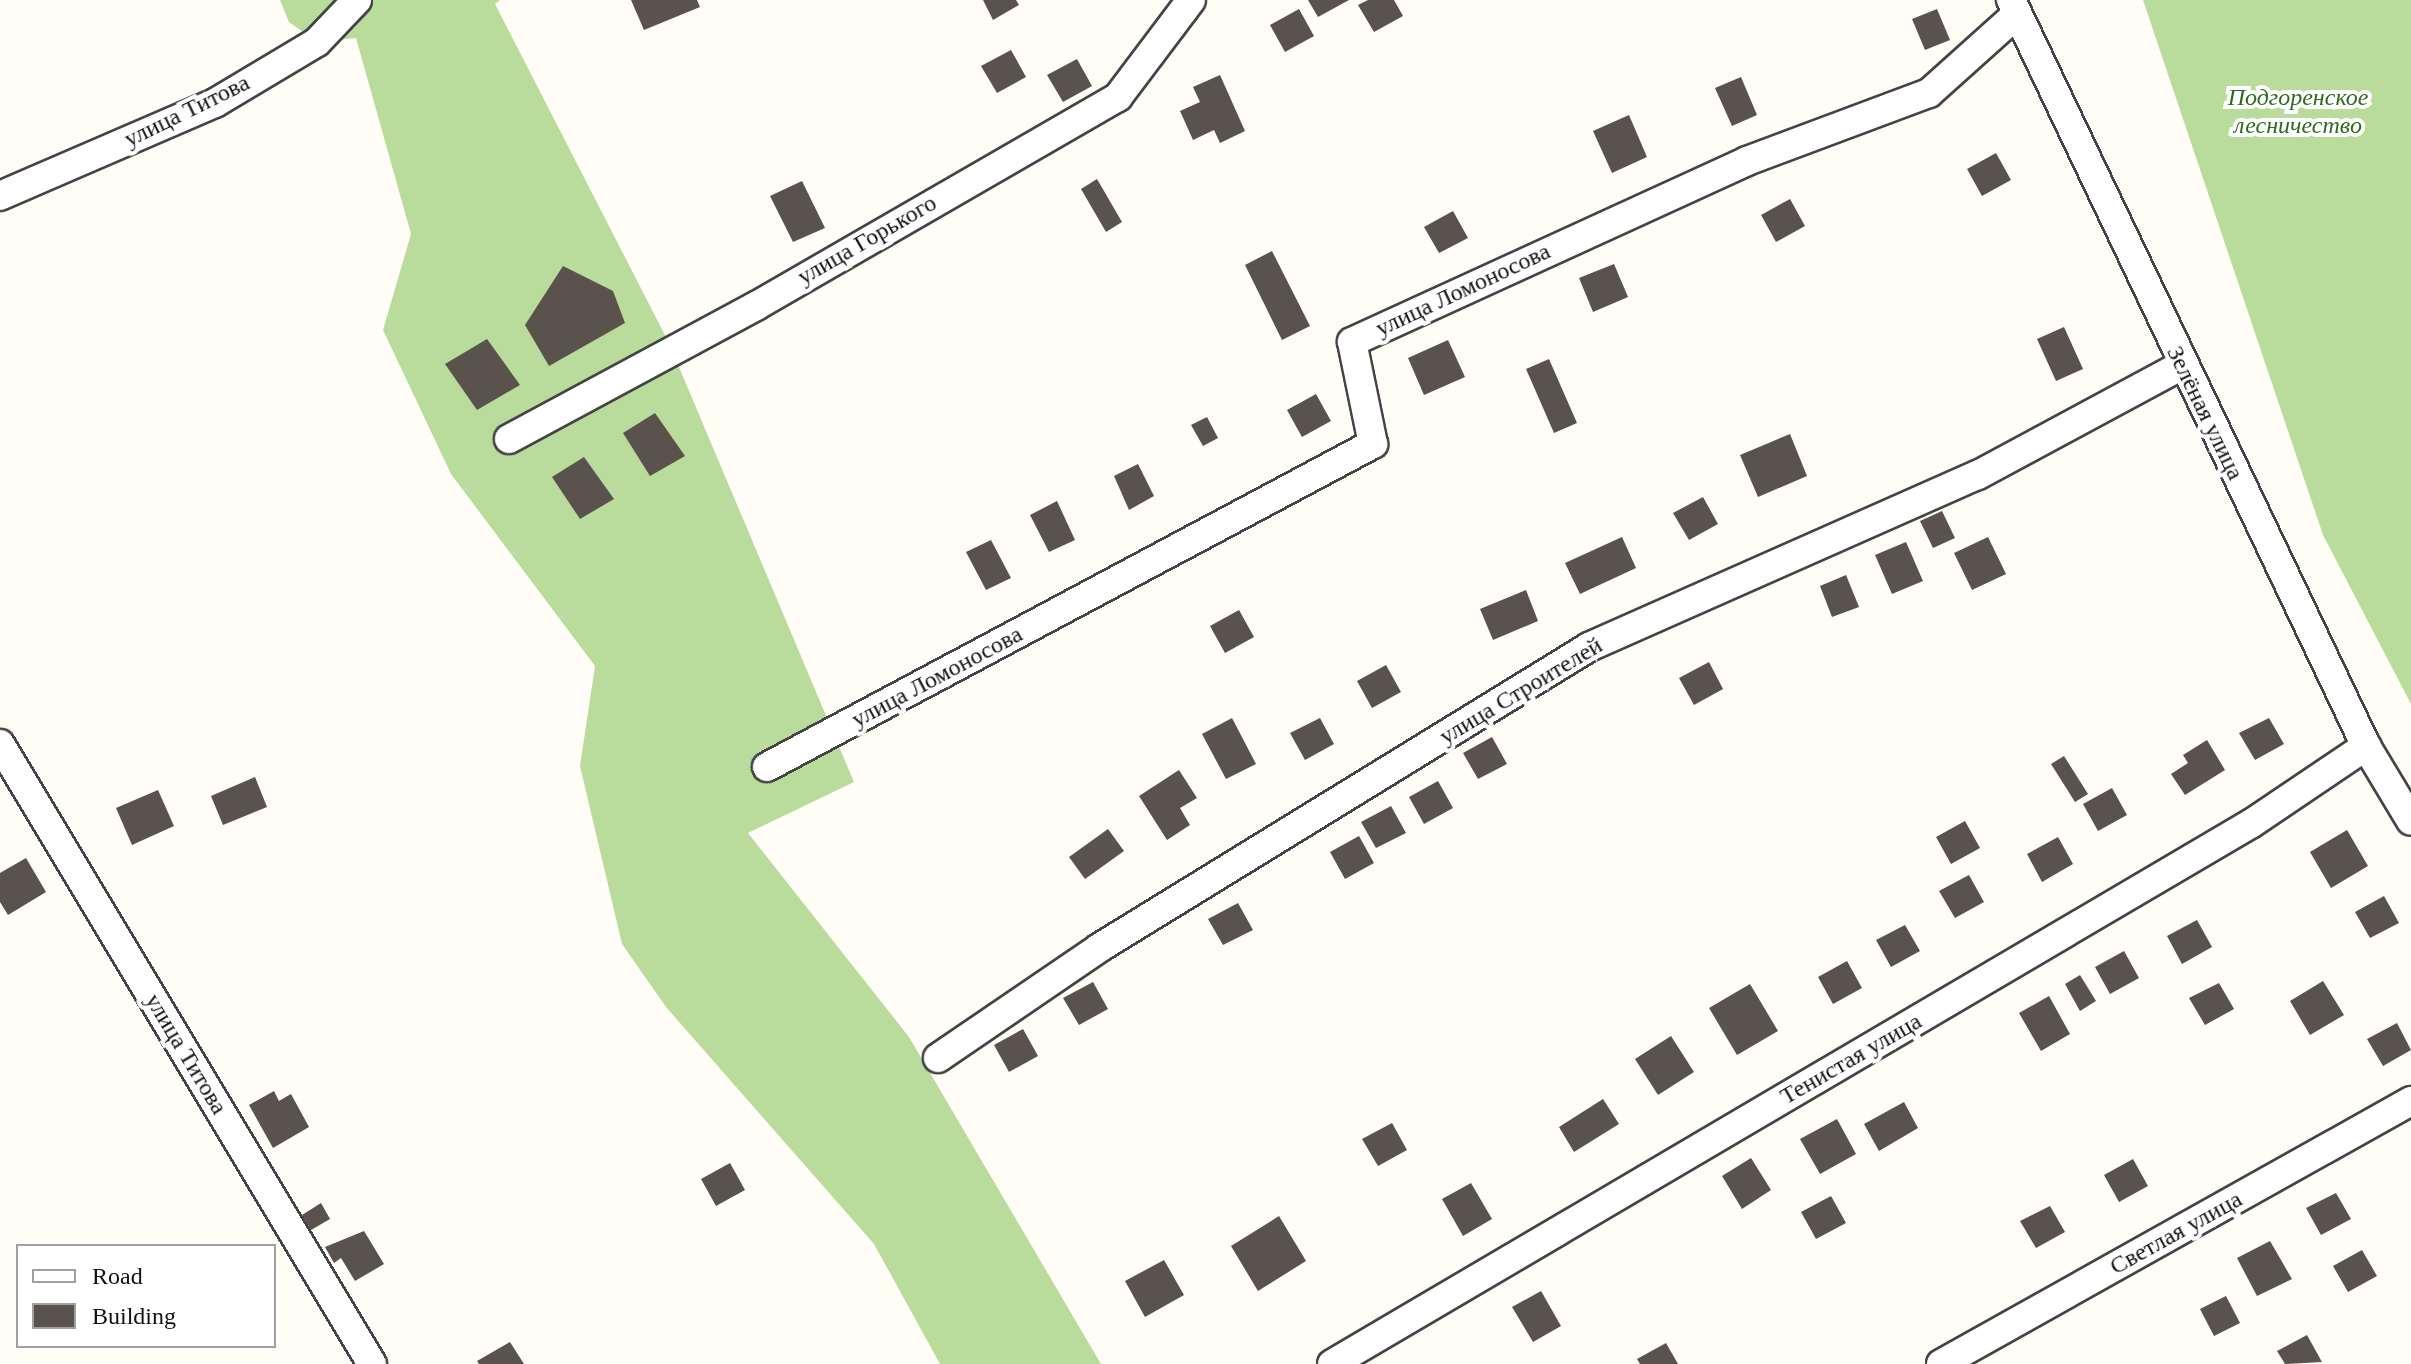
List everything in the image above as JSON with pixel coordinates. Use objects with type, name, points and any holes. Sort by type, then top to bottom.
[{"type":"street","name":"улица Титова","points":[[0,196],[215,103],[317,42],[357,0]]},
{"type":"street","name":"улица Горького","points":[[509,439],[756,306],[1118,97],[1191,0]]},
{"type":"street","name":"Зелёная улица","points":[[2014,7],[2366,746],[2411,821]]},
{"type":"street","name":"улица Ломоносова","points":[[767,767],[1373,444],[1352,342],[1747,161],[1929,93],[2014,7]]},
{"type":"street","name":"улица Строителей","points":[[938,1058],[1099,948],[1589,647],[1978,475],[2182,365]]},
{"type":"street","name":"улица Титова","points":[[0,744],[372,1364]]},
{"type":"street","name":"Тенистая улица","points":[[1332,1364],[2252,823],[2366,746]]},
{"type":"street","name":"Светлая улица","points":[[1941,1364],[2411,1101]]},
{"type":"green space","points":[[280,0],[500,0],[495,4],[668,341],[854,782],[748,833],[909,1037],[1101,1364],[940,1364],[874,1244],[666,1007],[622,944],[580,766],[595,666],[451,474],[383,330],[411,234],[356,38],[317,42],[289,22]]},
{"type":"green space","name":"Подгоренское лесничество","points":[[2143,0],[2411,0],[2411,704],[2323,535]]},
{"type":"building","points":[[631,0],[697,0],[700,7],[644,30]]},
{"type":"building","points":[[983,0],[1016,0],[1019,5],[993,20]]},
{"type":"building","points":[[1308,0],[1349,0],[1318,17]]},
{"type":"building","points":[[1368,0],[1394,0],[1403,16],[1374,32],[1358,5]]},
{"type":"building","points":[[1299,9],[1314,36],[1285,52],[1270,25]]},
{"type":"building","points":[[1937,9],[1950,40],[1925,50],[1912,19]]},
{"type":"building","points":[[1011,50],[1026,77],[997,93],[981,66]]},
{"type":"building","points":[[1077,59],[1092,86],[1063,102],[1047,75]]},
{"type":"building","points":[[1220,75],[1245,131],[1220,143],[1214,130],[1193,140],[1180,111],[1200,102],[1193,87]]},
{"type":"building","points":[[1741,77],[1757,115],[1732,126],[1715,88]]},
{"type":"building","points":[[1629,115],[1647,157],[1612,173],[1593,131]]},
{"type":"building","points":[[1996,153],[2011,180],[1982,196],[1967,169]]},
{"type":"building","points":[[1097,179],[1122,222],[1106,232],[1081,189]]},
{"type":"building","points":[[802,181],[825,228],[793,242],[770,196]]},
{"type":"building","points":[[1790,199],[1805,226],[1776,242],[1761,215]]},
{"type":"building","points":[[1453,211],[1468,238],[1439,253],[1424,227]]},
{"type":"building","points":[[1272,251],[1310,326],[1282,340],[1245,265]]},
{"type":"building","points":[[1614,264],[1628,297],[1593,312],[1579,278]]},
{"type":"building","points":[[563,266],[613,291],[625,323],[549,366],[525,325]]},
{"type":"building","points":[[2064,327],[2083,369],[2056,381],[2037,339]]},
{"type":"building","points":[[487,339],[520,385],[477,410],[445,364]]},
{"type":"building","points":[[1448,340],[1465,377],[1424,395],[1408,358]]},
{"type":"building","points":[[1549,359],[1577,423],[1554,433],[1526,369]]},
{"type":"building","points":[[1316,394],[1331,421],[1302,437],[1287,410]]},
{"type":"building","points":[[655,413],[685,456],[650,476],[623,433]]},
{"type":"building","points":[[1207,417],[1218,438],[1203,446],[1191,425]]},
{"type":"building","points":[[1790,434],[1807,476],[1758,497],[1740,455]]},
{"type":"building","points":[[584,457],[614,499],[580,519],[552,477]]},
{"type":"building","points":[[1138,464],[1154,496],[1129,510],[1114,476]]},
{"type":"building","points":[[1703,497],[1718,524],[1689,540],[1673,513]]},
{"type":"building","points":[[1057,501],[1075,540],[1049,552],[1030,515]]},
{"type":"building","points":[[1942,511],[1955,538],[1933,548],[1920,521]]},
{"type":"building","points":[[1622,537],[1636,568],[1580,594],[1565,563]]},
{"type":"building","points":[[1988,537],[2006,574],[1972,590],[1954,553]]},
{"type":"building","points":[[991,540],[1011,578],[986,590],[966,552]]},
{"type":"building","points":[[1906,542],[1923,581],[1892,594],[1875,555]]},
{"type":"building","points":[[1846,575],[1859,607],[1832,617],[1820,586]]},
{"type":"building","points":[[1526,590],[1538,621],[1493,640],[1480,609]]},
{"type":"building","points":[[1239,610],[1254,637],[1225,653],[1210,626]]},
{"type":"building","points":[[1709,662],[1723,689],[1694,705],[1679,678]]},
{"type":"building","points":[[1386,665],[1401,692],[1372,708],[1357,681]]},
{"type":"building","points":[[1232,718],[1256,764],[1226,779],[1202,734]]},
{"type":"building","points":[[1320,718],[1334,744],[1305,760],[1290,733]]},
{"type":"building","points":[[2269,718],[2284,744],[2255,760],[2239,733]]},
{"type":"building","points":[[1492,737],[1507,764],[1478,779],[1463,753]]},
{"type":"building","points":[[2207,740],[2225,770],[2185,795],[2171,774],[2188,763],[2183,755]]},
{"type":"building","points":[[2064,756],[2088,794],[2075,802],[2051,764]]},
{"type":"building","points":[[1179,770],[1197,798],[1180,808],[1190,825],[1167,840],[1139,796]]},
{"type":"building","points":[[255,777],[267,807],[223,825],[211,796]]},
{"type":"building","points":[[1438,781],[1453,808],[1424,824],[1409,797]]},
{"type":"building","points":[[2112,788],[2127,815],[2098,831],[2083,804]]},
{"type":"building","points":[[158,790],[174,826],[132,845],[116,808]]},
{"type":"building","points":[[1391,806],[1406,833],[1376,848],[1361,822]]},
{"type":"building","points":[[1965,821],[1980,848],[1951,864],[1936,837]]},
{"type":"building","points":[[1108,829],[1124,851],[1085,879],[1069,857]]},
{"type":"building","points":[[2347,830],[2368,866],[2331,888],[2310,852]]},
{"type":"building","points":[[1359,836],[1374,863],[1345,879],[1330,852]]},
{"type":"building","points":[[2058,837],[2073,864],[2042,882],[2027,854]]},
{"type":"building","points":[[26,858],[46,892],[8,915],[0,902],[0,873]]},
{"type":"building","points":[[1969,875],[1984,902],[1955,918],[1939,891]]},
{"type":"building","points":[[2384,896],[2399,923],[2370,938],[2355,912]]},
{"type":"building","points":[[1238,903],[1253,930],[1223,945],[1208,919]]},
{"type":"building","points":[[2197,920],[2212,947],[2182,964],[2167,936]]},
{"type":"building","points":[[1905,925],[1920,951],[1891,967],[1876,940]]},
{"type":"building","points":[[2124,951],[2139,978],[2110,994],[2095,967]]},
{"type":"building","points":[[1847,961],[1862,988],[1833,1004],[1818,977]]},
{"type":"building","points":[[2080,975],[2096,1001],[2080,1011],[2065,984]]},
{"type":"building","points":[[2323,981],[2344,1015],[2310,1035],[2290,1001]]},
{"type":"building","points":[[1093,982],[1108,1009],[1079,1025],[1063,998]]},
{"type":"building","points":[[2219,983],[2234,1009],[2205,1025],[2189,998]]},
{"type":"building","points":[[1750,984],[1778,1031],[1737,1055],[1709,1008]]},
{"type":"building","points":[[2049,996],[2070,1034],[2041,1051],[2019,1013]]},
{"type":"building","points":[[2397,1023],[2411,1050],[2383,1066],[2367,1039]]},
{"type":"building","points":[[1023,1029],[1038,1056],[1009,1072],[994,1045]]},
{"type":"building","points":[[1671,1036],[1694,1072],[1658,1095],[1635,1059]]},
{"type":"building","points":[[274,1091],[279,1101],[291,1094],[309,1127],[273,1148],[249,1105]]},
{"type":"building","points":[[1603,1099],[1619,1124],[1574,1152],[1559,1127]]},
{"type":"building","points":[[1904,1102],[1918,1128],[1879,1151],[1864,1124]]},
{"type":"building","points":[[1837,1119],[1856,1154],[1820,1174],[1800,1139]]},
{"type":"building","points":[[1392,1123],[1407,1150],[1378,1166],[1362,1139]]},
{"type":"building","points":[[1751,1158],[1771,1190],[1742,1209],[1722,1176]]},
{"type":"building","points":[[2133,1159],[2148,1186],[2119,1202],[2104,1175]]},
{"type":"building","points":[[730,1163],[745,1190],[716,1206],[701,1179]]},
{"type":"building","points":[[1471,1183],[1492,1219],[1463,1236],[1442,1199]]},
{"type":"building","points":[[2336,1193],[2351,1219],[2321,1235],[2306,1208]]},
{"type":"building","points":[[1831,1196],[1846,1223],[1816,1239],[1801,1212]]},
{"type":"building","points":[[321,1203],[330,1219],[311,1230],[302,1215]]},
{"type":"building","points":[[2050,1206],[2065,1232],[2036,1248],[2020,1221]]},
{"type":"building","points":[[1279,1216],[1306,1261],[1258,1291],[1231,1246]]},
{"type":"building","points":[[364,1231],[384,1264],[355,1281],[341,1258],[334,1263],[325,1247]]},
{"type":"building","points":[[2270,1241],[2292,1279],[2257,1296],[2237,1258]]},
{"type":"building","points":[[2362,1250],[2377,1276],[2348,1292],[2333,1266]]},
{"type":"building","points":[[1164,1260],[1184,1295],[1145,1317],[1125,1281]]},
{"type":"building","points":[[1541,1291],[1561,1326],[1533,1342],[1512,1307]]},
{"type":"building","points":[[2226,1296],[2240,1323],[2214,1336],[2200,1309]]},
{"type":"building","points":[[2307,1335],[2322,1362],[2285,1364],[2277,1351]]},
{"type":"building","points":[[510,1342],[524,1364],[479,1364],[477,1361]]},
{"type":"building","points":[[1666,1343],[1678,1364],[1640,1364],[1637,1359]]}]
